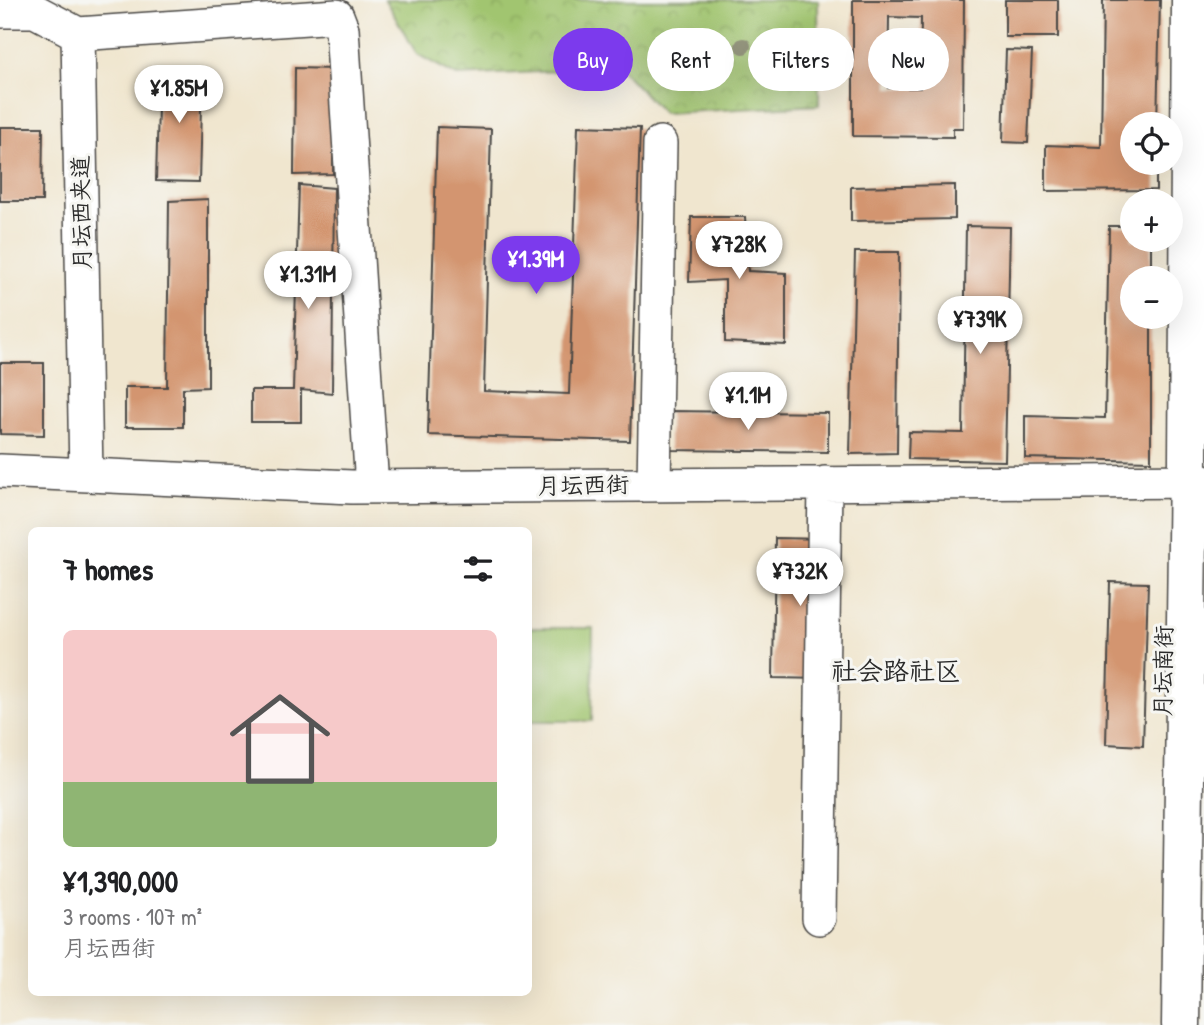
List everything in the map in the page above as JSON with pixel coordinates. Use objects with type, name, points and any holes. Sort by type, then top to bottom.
[{"type":"main road","points":[[1168,112],[1169,0]]},
{"type":"main road","name":"月坛南街","points":[[1181,1025],[1191,0]]},
{"type":"main road","name":"月坛南街","points":[[1158,1025],[1186,481],[1168,329]]},
{"type":"street","points":[[0,11],[35,11],[78,34],[337,16],[342,29],[372,487]]},
{"type":"street","name":"月坛西夹道","points":[[78,34],[86,475]]},
{"type":"street","points":[[654,485],[660,143]]},
{"type":"street","name":"月坛西街","points":[[0,471],[372,487],[1186,481]]},
{"type":"street","points":[[818,918],[825,483]]},
{"type":"green space","points":[[385,0],[818,0],[818,28],[748,28],[748,91],[819,91],[819,105],[663,113],[633,82],[633,28],[553,28],[553,71],[457,76],[417,54]]},
{"type":"green space","points":[[532,628],[593,628],[592,721],[532,721]]},
{"type":"building","points":[[853,0],[964,0],[963,128],[953,128],[953,137],[853,136]]},
{"type":"building","points":[[1005,0],[1058,0],[1058,37],[1005,37]]},
{"type":"building","points":[[1103,0],[1160,0],[1157,112],[1120,112],[1120,175],[1156,175],[1156,189],[1046,191],[1046,145],[1101,147]]},
{"type":"building","points":[[1006,50],[1032,51],[1028,143],[1003,142]]},
{"type":"building","points":[[295,68],[334,69],[333,174],[294,175]]},
{"type":"building","points":[[159,69],[202,69],[199,182],[156,181]]},
{"type":"building","points":[[578,126],[640,128],[630,441],[428,435],[437,127],[491,129],[484,391],[569,394]]},
{"type":"building","points":[[0,127],[43,127],[42,201],[0,201]]},
{"type":"building","points":[[299,185],[334,188],[332,393],[301,390],[301,422],[251,422],[251,390],[293,390]]},
{"type":"building","points":[[955,185],[955,219],[851,221],[851,187]]},
{"type":"building","points":[[208,199],[208,387],[183,388],[183,427],[125,427],[125,387],[167,387],[169,201]]},
{"type":"building","points":[[691,217],[745,217],[748,271],[786,273],[786,345],[725,342],[725,280],[689,282]]},
{"type":"building","points":[[966,226],[1010,227],[1005,461],[908,459],[909,432],[963,433]]},
{"type":"building","points":[[1109,226],[1120,226],[1120,252],[1151,252],[1151,266],[1120,266],[1120,329],[1151,329],[1151,461],[1025,458],[1025,416],[1105,418]]},
{"type":"building","points":[[855,252],[899,252],[897,453],[850,454]]},
{"type":"building","points":[[0,363],[44,363],[44,435],[0,434]]},
{"type":"building","points":[[669,411],[828,413],[828,452],[669,450]]},
{"type":"building","points":[[775,538],[826,539],[824,679],[773,678]]},
{"type":"building","points":[[1110,582],[1148,583],[1143,746],[1106,744]]},
{"type":"district","name":"社会路社区","points":[[896,671]]}]
